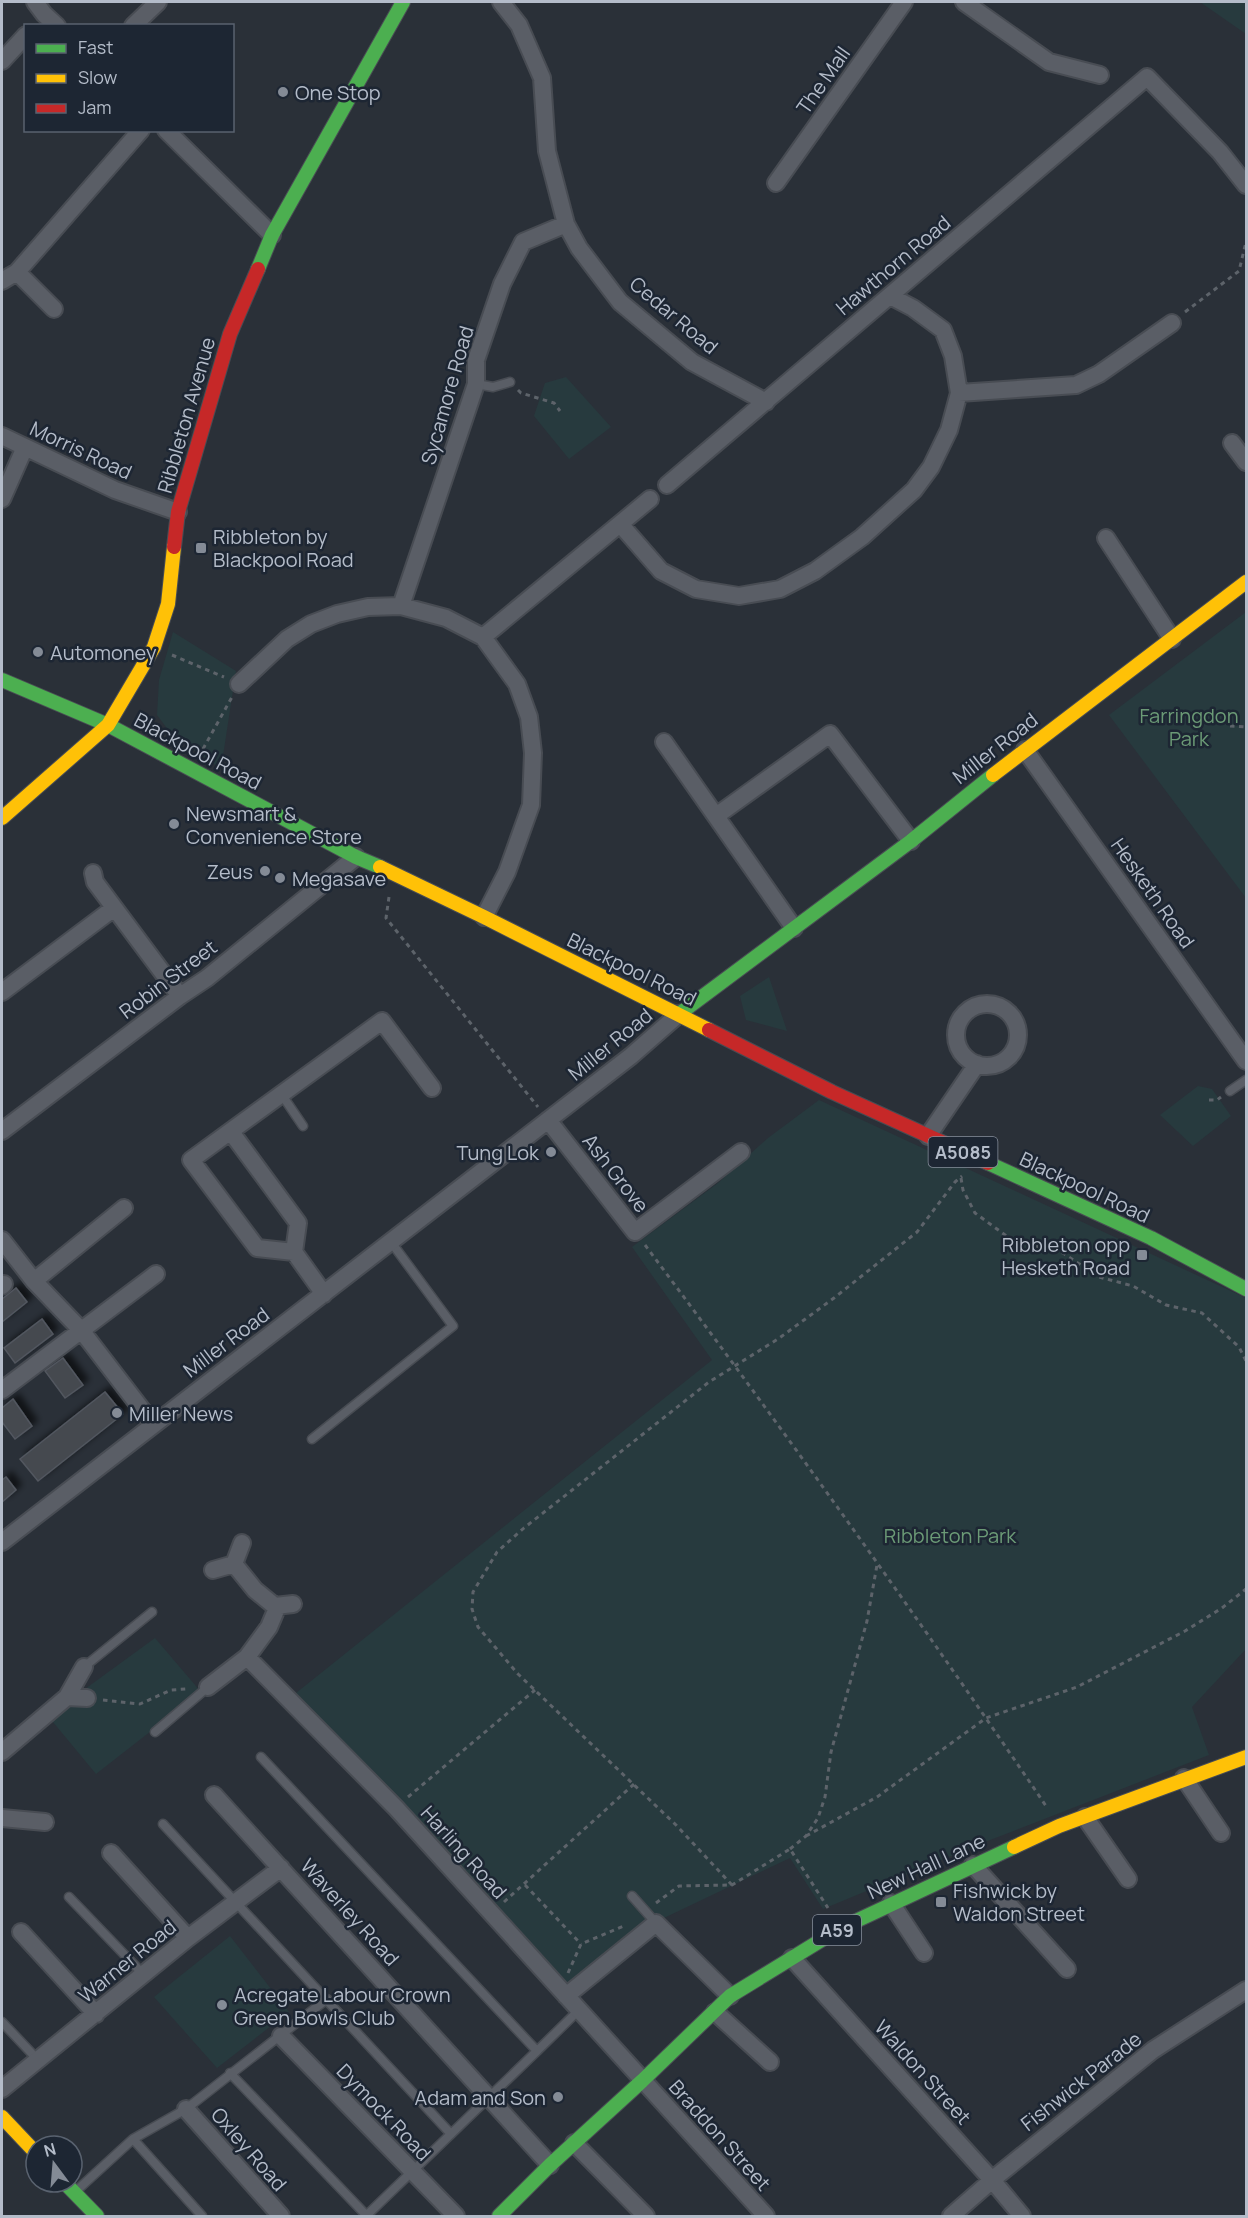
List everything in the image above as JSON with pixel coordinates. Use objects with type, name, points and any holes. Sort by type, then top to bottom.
[{"type":"main road","name":"Ribbleton Avenue","points":[[2,818],[108,725],[154,647],[168,604],[178,512],[230,334],[272,235],[399,3]]},
{"type":"main road","name":"Miller Road","points":[[679,1014],[911,841],[1025,750],[1246,582]]},
{"type":"main road","name":"Blackpool Road","points":[[2,680],[108,725],[356,857],[484,917],[832,1092],[1151,1238],[1246,1288]]},
{"type":"main road","name":"New Hall Lane","points":[[509,2213],[550,2165],[730,1996],[755,1979],[841,1928],[1059,1826],[1246,1757]]},
{"type":"main road","points":[[2,2117],[24,2140]]},
{"type":"main road","points":[[75,2194],[97,2217]]},
{"type":"street","points":[[135,24],[158,2]]},
{"type":"street","name":"Cedar Road","points":[[501,2],[519,26],[542,78],[547,151],[566,224],[579,249],[620,302],[692,362],[765,402]]},
{"type":"street","name":"The Mall","points":[[776,183],[904,2]]},
{"type":"street","points":[[964,2],[1050,62],[1100,75]]},
{"type":"street","points":[[38,14],[54,24]]},
{"type":"street","points":[[2,61],[24,36]]},
{"type":"street","name":"Hawthorn Road","points":[[666,485],[1147,77],[1220,152],[1246,185]]},
{"type":"street","points":[[2,281],[17,272],[139,132]]},
{"type":"street","points":[[168,132],[272,235]]},
{"type":"street","name":"Sycamore Road","points":[[401,606],[476,384],[476,360],[502,284],[523,242],[566,224]]},
{"type":"street","points":[[17,272],[54,309]]},
{"type":"street","points":[[621,525],[661,572],[696,589],[739,596],[780,589],[815,571],[862,537],[914,490],[931,467],[949,430],[960,393],[953,356],[943,330],[913,308],[890,296]]},
{"type":"street","points":[[960,393],[1076,386],[1099,374],[1172,323]]},
{"type":"street","name":"Morris Road","points":[[2,436],[115,490],[178,512]]},
{"type":"street","points":[[1232,443],[1246,462]]},
{"type":"street","points":[[2,500],[24,447]]},
{"type":"street","points":[[483,637],[650,500]]},
{"type":"street","points":[[1106,538],[1172,639]]},
{"type":"street","points":[[239,684],[287,639],[311,624],[337,614],[368,607],[401,606],[446,618],[483,637],[517,684],[529,717],[533,753],[531,805],[507,872],[484,917]]},
{"type":"street","points":[[716,816],[830,734],[911,841]]},
{"type":"street","points":[[664,742],[794,928]]},
{"type":"street","name":"Hesketh Road","points":[[1025,750],[1246,1061]]},
{"type":"street","name":"Robin Street","points":[[2,1131],[239,953],[356,857]]},
{"type":"street","points":[[93,873],[95,882],[180,996]]},
{"type":"street","points":[[2,993],[114,908]]},
{"type":"street","name":"Miller Road","points":[[2,1542],[631,1056],[679,1014]]},
{"type":"street","points":[[294,1252],[257,1248],[191,1160],[382,1021],[432,1088]]},
{"type":"street","points":[[928,1136],[977,1064]]},
{"type":"street","name":"Ash Grove","points":[[548,1120],[635,1232],[741,1152]]},
{"type":"street","points":[[231,1132],[298,1223],[294,1252],[324,1293]]},
{"type":"street","points":[[34,1281],[124,1208]]},
{"type":"street","points":[[2,1240],[34,1281],[81,1330],[153,1424]]},
{"type":"street","points":[[2,1390],[156,1274]]},
{"type":"street","points":[[234,1564],[242,1543]]},
{"type":"street","points":[[213,1570],[234,1564]]},
{"type":"street","points":[[208,1687],[248,1657],[277,1608],[258,1593],[234,1564]]},
{"type":"street","points":[[275,1606],[293,1604]]},
{"type":"street","name":"Harling Road","points":[[248,1657],[396,1808],[642,2081]]},
{"type":"street","points":[[2,1752],[67,1697],[84,1667]]},
{"type":"street","points":[[67,1697],[87,1698]]},
{"type":"street","points":[[1184,1778],[1221,1833]]},
{"type":"street","name":"Waverley Road","points":[[214,1795],[550,2165]]},
{"type":"street","points":[[1085,1817],[1128,1879]]},
{"type":"street","points":[[2,1818],[45,1822]]},
{"type":"street","points":[[111,1853],[188,1938]]},
{"type":"street","points":[[973,1866],[1066,1969]]},
{"type":"street","name":"Warner Road","points":[[2,2089],[188,1938],[281,1868]]},
{"type":"street","points":[[891,1903],[924,1953]]},
{"type":"street","points":[[566,1996],[656,1923],[730,1996]]},
{"type":"street","points":[[21,1932],[96,2014]]},
{"type":"street","name":"Waldon Street","points":[[792,1958],[992,2180],[1022,2217]]},
{"type":"street","name":"Fishwick Parade","points":[[951,2217],[992,2180],[1153,2050],[1246,1990]]},
{"type":"street","points":[[715,2012],[770,2062]]},
{"type":"street","name":"Dymock Road","points":[[281,2036],[456,2217]]},
{"type":"street","name":"Braddon Street","points":[[642,2081],[766,2217]]},
{"type":"street","name":"Oxley Road","points":[[186,2109],[281,2217]]},
{"type":"street","points":[[574,2143],[646,2217]]},
{"type":"lane","points":[[476,384],[493,387],[510,382]]},
{"type":"lane","points":[[1230,1091],[1246,1080]]},
{"type":"lane","points":[[282,1095],[303,1126]]},
{"type":"lane","points":[[312,1439],[453,1326],[391,1242]]},
{"type":"lane","points":[[84,1667],[152,1612]]},
{"type":"lane","points":[[155,1732],[208,1687]]},
{"type":"lane","points":[[261,1757],[537,2051]]},
{"type":"lane","points":[[163,1824],[451,2134]]},
{"type":"lane","points":[[632,1896],[656,1923]]},
{"type":"lane","points":[[69,1897],[144,1975]]},
{"type":"lane","points":[[84,2184],[133,2139],[186,2109],[327,1999]]},
{"type":"lane","points":[[230,2073],[366,2216],[579,2010]]},
{"type":"lane","points":[[2,2022],[38,2060]]},
{"type":"lane","points":[[133,2139],[202,2217]]},
{"type":"path","points":[[1172,323],[1239,271],[1246,242]]},
{"type":"path","points":[[510,382],[521,393],[554,403],[560,411]]},
{"type":"path","points":[[154,647],[239,684],[192,769]]},
{"type":"path","points":[[1230,726],[1246,725]]},
{"type":"path","points":[[391,872],[386,918],[548,1120]]},
{"type":"path","points":[[966,1173],[917,1232],[778,1339],[708,1382],[497,1552],[473,1592],[472,1609],[478,1627],[518,1674],[676,1825],[732,1886],[790,1849],[806,1836],[877,1797],[986,1719],[1077,1687],[1185,1631],[1222,1608],[1246,1588]]},
{"type":"path","points":[[960,1178],[963,1190],[975,1213],[1012,1240],[1063,1253],[1099,1277],[1133,1286],[1166,1305],[1202,1313],[1239,1347],[1246,1361]]},
{"type":"path","points":[[635,1232],[735,1366],[877,1564],[1059,1826]]},
{"type":"path","points":[[806,1836],[818,1818],[825,1797],[831,1752],[867,1621],[877,1564]]},
{"type":"path","points":[[87,1698],[140,1704],[171,1689],[208,1687]]},
{"type":"path","points":[[396,1808],[535,1690]]},
{"type":"path","points":[[492,1914],[634,1784]]},
{"type":"path","points":[[790,1849],[841,1928]]},
{"type":"path","points":[[524,1884],[581,1944]]},
{"type":"green space","points":[[1200,2],[1246,2],[1246,34]]},
{"type":"green space","points":[[566,377],[611,427],[569,459],[534,416],[545,383]]},
{"type":"green space","name":"Farringdon Park","points":[[1246,612],[1246,898],[1109,715]]},
{"type":"green space","points":[[173,632],[236,671],[221,769],[172,735],[157,715],[159,680]]},
{"type":"green space","points":[[769,977],[787,1031],[746,1020],[740,996]]},
{"type":"green space","points":[[1198,1086],[1212,1089],[1231,1116],[1193,1146],[1160,1115]]},
{"type":"green space","name":"Ribbleton Park","points":[[819,1100],[1246,1298],[1246,1649],[1192,1707],[1209,1755],[985,1842],[823,1909],[790,1858],[645,1927],[567,1987],[296,1693],[712,1360],[632,1247],[718,1183],[768,1138]]},
{"type":"green space","points":[[155,1638],[201,1692],[96,1774],[48,1716]]},
{"type":"green space","name":"Acregate Labour Crown Green Bowls Club","points":[[230,1936],[289,2012],[217,2068],[154,1997]]},
{"type":"building","points":[[16,1288],[27,1302],[2,1322],[2,1299]]},
{"type":"building","points":[[42,1319],[53,1334],[15,1363],[4,1348]]},
{"type":"building","points":[[63,1358],[83,1385],[65,1398],[45,1371]]},
{"type":"building","points":[[105,1392],[123,1414],[38,1481],[20,1459]]},
{"type":"building","points":[[13,1399],[32,1426],[15,1439],[2,1422],[2,1408]]},
{"type":"building","points":[[6,1477],[16,1490],[2,1502],[2,1480]]},
{"type":"traffic: fast","points":[[258,269],[272,235],[403,2]]},
{"type":"traffic: fast","points":[[2,680],[108,725],[356,857],[380,867]]},
{"type":"traffic: fast","points":[[679,1014],[911,841],[993,775]]},
{"type":"traffic: fast","points":[[988,1163],[1151,1238],[1246,1289]]},
{"type":"traffic: fast","points":[[499,2216],[730,1996],[841,1928],[1014,1847]]},
{"type":"traffic: fast","points":[[76,2194],[97,2216]]},
{"type":"traffic: slow","points":[[2,818],[108,725],[154,647],[168,604],[174,547]]},
{"type":"traffic: slow","points":[[993,775],[1246,582]]},
{"type":"traffic: slow","points":[[380,867],[709,1030]]},
{"type":"traffic: slow","points":[[1014,1847],[1059,1826],[1246,1757]]},
{"type":"traffic: slow","points":[[2,2117],[24,2140]]},
{"type":"traffic: jam","points":[[174,547],[178,512],[230,334],[258,269]]},
{"type":"traffic: jam","points":[[709,1030],[832,1092],[988,1163]]},
{"type":"place","name":"One Stop","points":[[283,92]]},
{"type":"place","name":"Ribbleton by Blackpool Road","points":[[201,548]]},
{"type":"place","name":"Automoney","points":[[38,652]]},
{"type":"place","name":"Newsmart & Convenience Store","points":[[174,824]]},
{"type":"place","name":"Zeus","points":[[265,871]]},
{"type":"place","name":"Megasave","points":[[280,878]]},
{"type":"place","name":"Tung Lok","points":[[551,1152]]},
{"type":"place","name":"Ribbleton opp Hesketh Road","points":[[1142,1255]]},
{"type":"place","name":"Miller News","points":[[117,1413]]},
{"type":"place","name":"Fishwick by Waldon Street","points":[[941,1902]]},
{"type":"place","name":"Acregate Labour Crown Green Bowls Club","points":[[222,2005]]},
{"type":"place","name":"Adam and Son","points":[[558,2097]]}]
